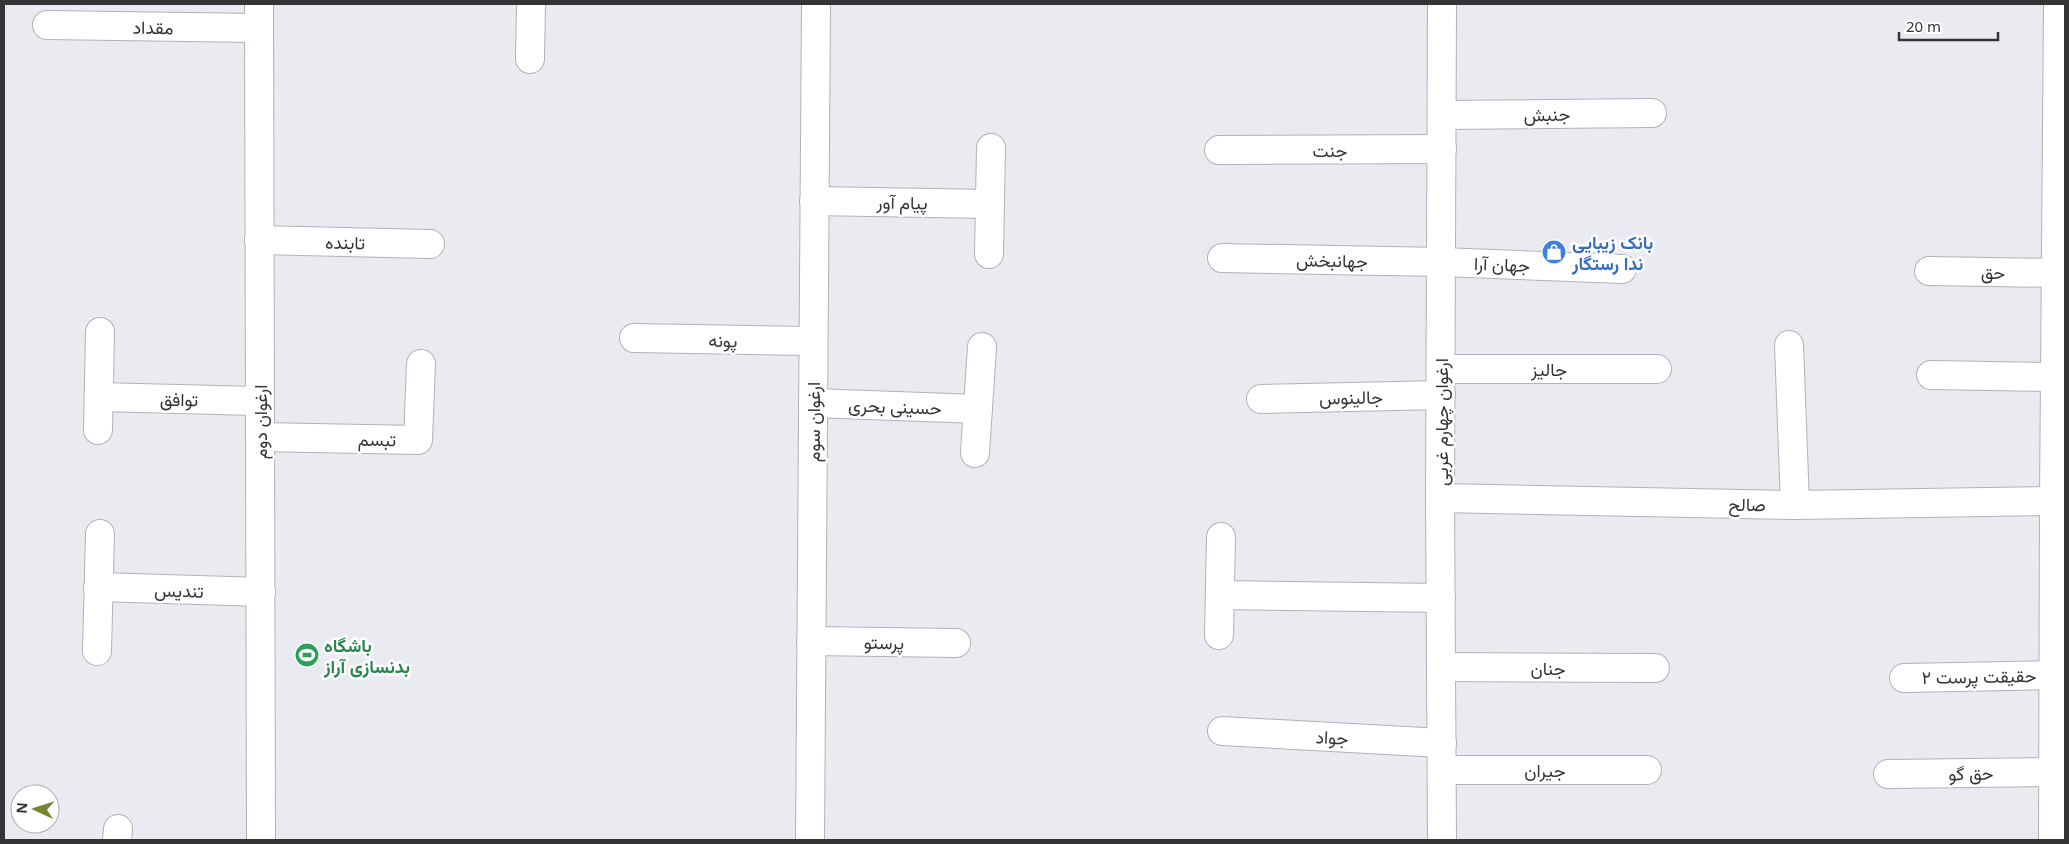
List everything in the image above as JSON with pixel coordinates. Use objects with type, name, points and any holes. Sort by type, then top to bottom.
[{"type":"street","points":[[530,59],[531,4]]},
{"type":"street","name":"ارغوان سوم","points":[[810,840],[816,4]]},
{"type":"street","name":"ارغوان چهارم غربی","points":[[1442,4],[1440,498],[1442,840]]},
{"type":"street","points":[[2054,840],[2054,772],[2060,725],[2054,675],[2058,4]]},
{"type":"street","name":"مقداد","points":[[47,25],[259,16]]},
{"type":"street","name":"ارغوان دوم","points":[[259,16],[261,840]]},
{"type":"street","name":"جنبش","points":[[1442,115],[1652,113]]},
{"type":"street","points":[[989,254],[991,148]]},
{"type":"street","name":"جنت","points":[[1219,150],[1442,149]]},
{"type":"street","name":"پیام آور","points":[[814,201],[989,204]]},
{"type":"street","name":"تابنده","points":[[259,240],[430,244]]},
{"type":"street","name":"جهانبخش","points":[[1222,258],[1442,262]]},
{"type":"street","name":"جهان آرا","points":[[1442,262],[1622,269]]},
{"type":"street","name":"حق","points":[[1929,271],[2056,273]]},
{"type":"street","points":[[98,430],[100,332]]},
{"type":"street","name":"پونه","points":[[634,338],[813,341]]},
{"type":"street","points":[[1789,345],[1795,504]]},
{"type":"street","points":[[975,452],[982,347]]},
{"type":"street","name":"تبسم","points":[[260,437],[418,440],[422,364]]},
{"type":"street","name":"جالیز","points":[[1441,382],[1657,369]]},
{"type":"street","points":[[1931,375],[2055,377]]},
{"type":"street","name":"جالینوس","points":[[1261,399],[1441,382]]},
{"type":"street","name":"توافق","points":[[98,397],[260,401]]},
{"type":"street","name":"حسینی بحری","points":[[813,403],[978,409]]},
{"type":"street","name":"صالح","points":[[1440,498],[1795,504],[2054,501]]},
{"type":"street","points":[[97,651],[100,534]]},
{"type":"street","points":[[1219,635],[1221,537]]},
{"type":"street","name":"تندیس","points":[[98,587],[260,592]]},
{"type":"street","points":[[1220,595],[1441,598]]},
{"type":"street","name":"پرستو","points":[[811,641],[956,643]]},
{"type":"street","name":"جنان","points":[[1441,667],[1655,668]]},
{"type":"street","name":"حقیقت پرست ۲","points":[[1904,678],[2054,675]]},
{"type":"street","name":"جواد","points":[[1222,731],[1442,743]]},
{"type":"street","name":"جیران","points":[[1442,770],[1648,770]]},
{"type":"street","name":"حق گو","points":[[1888,774],[2054,772]]},
{"type":"place","name":"بانک زیبایی ندا رستگار","points":[[1554,252]]},
{"type":"place","name":"باشگاه بدنسازی آراز","points":[[307,655]]}]
